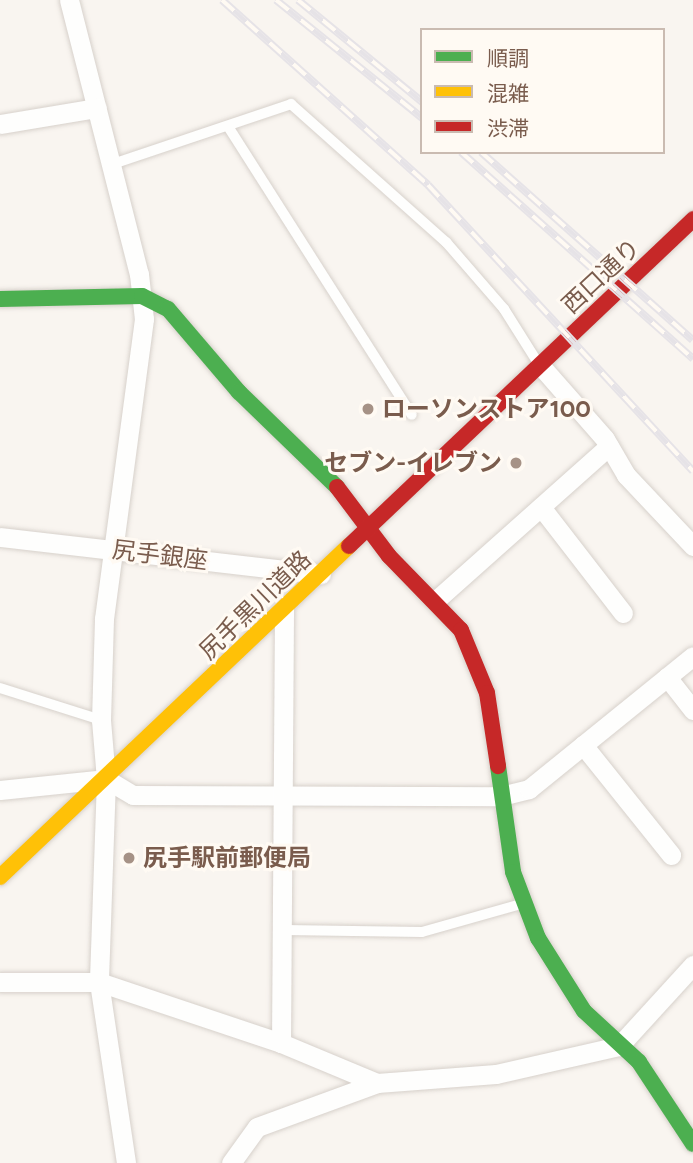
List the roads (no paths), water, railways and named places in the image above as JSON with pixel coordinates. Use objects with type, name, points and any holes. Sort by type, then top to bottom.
[{"type":"street","points":[[69,0],[113,164],[142,296],[144,319],[113,549],[101,720],[106,779],[99,982],[126,1163]]},
{"type":"street","points":[[0,124],[97,108]]},
{"type":"street","name":"西口通り","points":[[540,365],[693,219]]},
{"type":"street","points":[[0,299],[142,296],[168,309],[371,526],[389,556],[461,630],[480,670],[501,796],[523,903],[557,972],[618,1046],[639,1062],[693,1144]]},
{"type":"street","points":[[540,365],[609,446],[626,475],[693,546]]},
{"type":"street","name":"尻手黒川道路","points":[[0,877],[540,365]]},
{"type":"street","points":[[435,601],[609,446]]},
{"type":"street","points":[[541,507],[623,613]]},
{"type":"street","name":"尻手銀座","points":[[0,537],[321,574]]},
{"type":"street","points":[[281,1043],[287,799],[284,610]]},
{"type":"street","points":[[0,790],[106,779],[133,795],[287,799],[501,796],[529,789],[693,656]]},
{"type":"street","points":[[667,677],[693,710]]},
{"type":"street","points":[[583,745],[671,855]]},
{"type":"street","points":[[231,1163],[257,1126],[377,1083],[496,1074],[618,1046],[693,965]]},
{"type":"street","points":[[0,982],[99,982],[281,1043],[377,1083]]},
{"type":"lane","points":[[113,164],[229,128],[291,104],[446,242],[504,309],[540,365]]},
{"type":"lane","points":[[229,128],[412,415]]},
{"type":"lane","points":[[0,688],[101,720]]},
{"type":"lane","points":[[284,930],[422,932],[523,903]]},
{"type":"railway","points":[[222,0],[428,185],[693,471]]},
{"type":"railway","points":[[276,0],[420,116]]},
{"type":"railway","points":[[298,0],[420,100]]},
{"type":"railway","points":[[463,154],[693,359]]},
{"type":"railway","points":[[483,154],[693,340]]},
{"type":"place","name":"ローソンストア100","points":[[368,409]]},
{"type":"place","name":"セブン-イレブン","points":[[516,463]]},
{"type":"place","name":"尻手駅前郵便局","points":[[129,858]]}]
